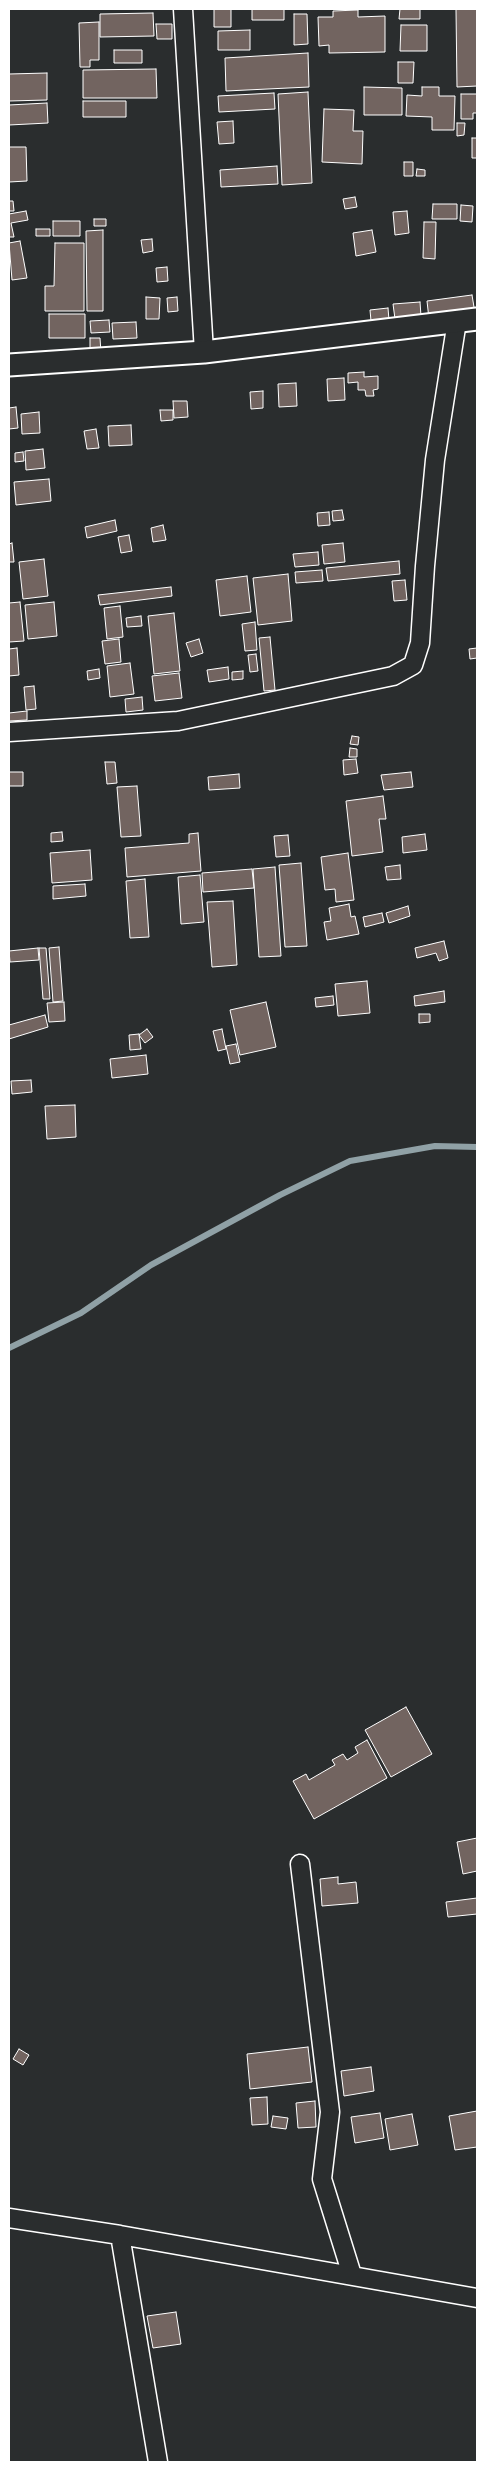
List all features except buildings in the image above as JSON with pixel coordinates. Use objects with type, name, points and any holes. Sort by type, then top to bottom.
[{"type":"street","points":[[183,9],[204,352]]},
{"type":"street","points":[[9,365],[204,352],[467,320],[435,460],[420,643],[413,665],[393,676],[178,721],[9,732]]},
{"type":"street","points":[[300,1864],[330,2112],[322,2179],[352,2275]]},
{"type":"street","points":[[9,2218],[120,2235],[477,2298]]},
{"type":"street","points":[[120,2235],[158,2462]]},
{"type":"waterway","points":[[9,1348],[81,1313],[151,1265],[280,1195],[350,1161],[435,1146],[477,1147]]}]
